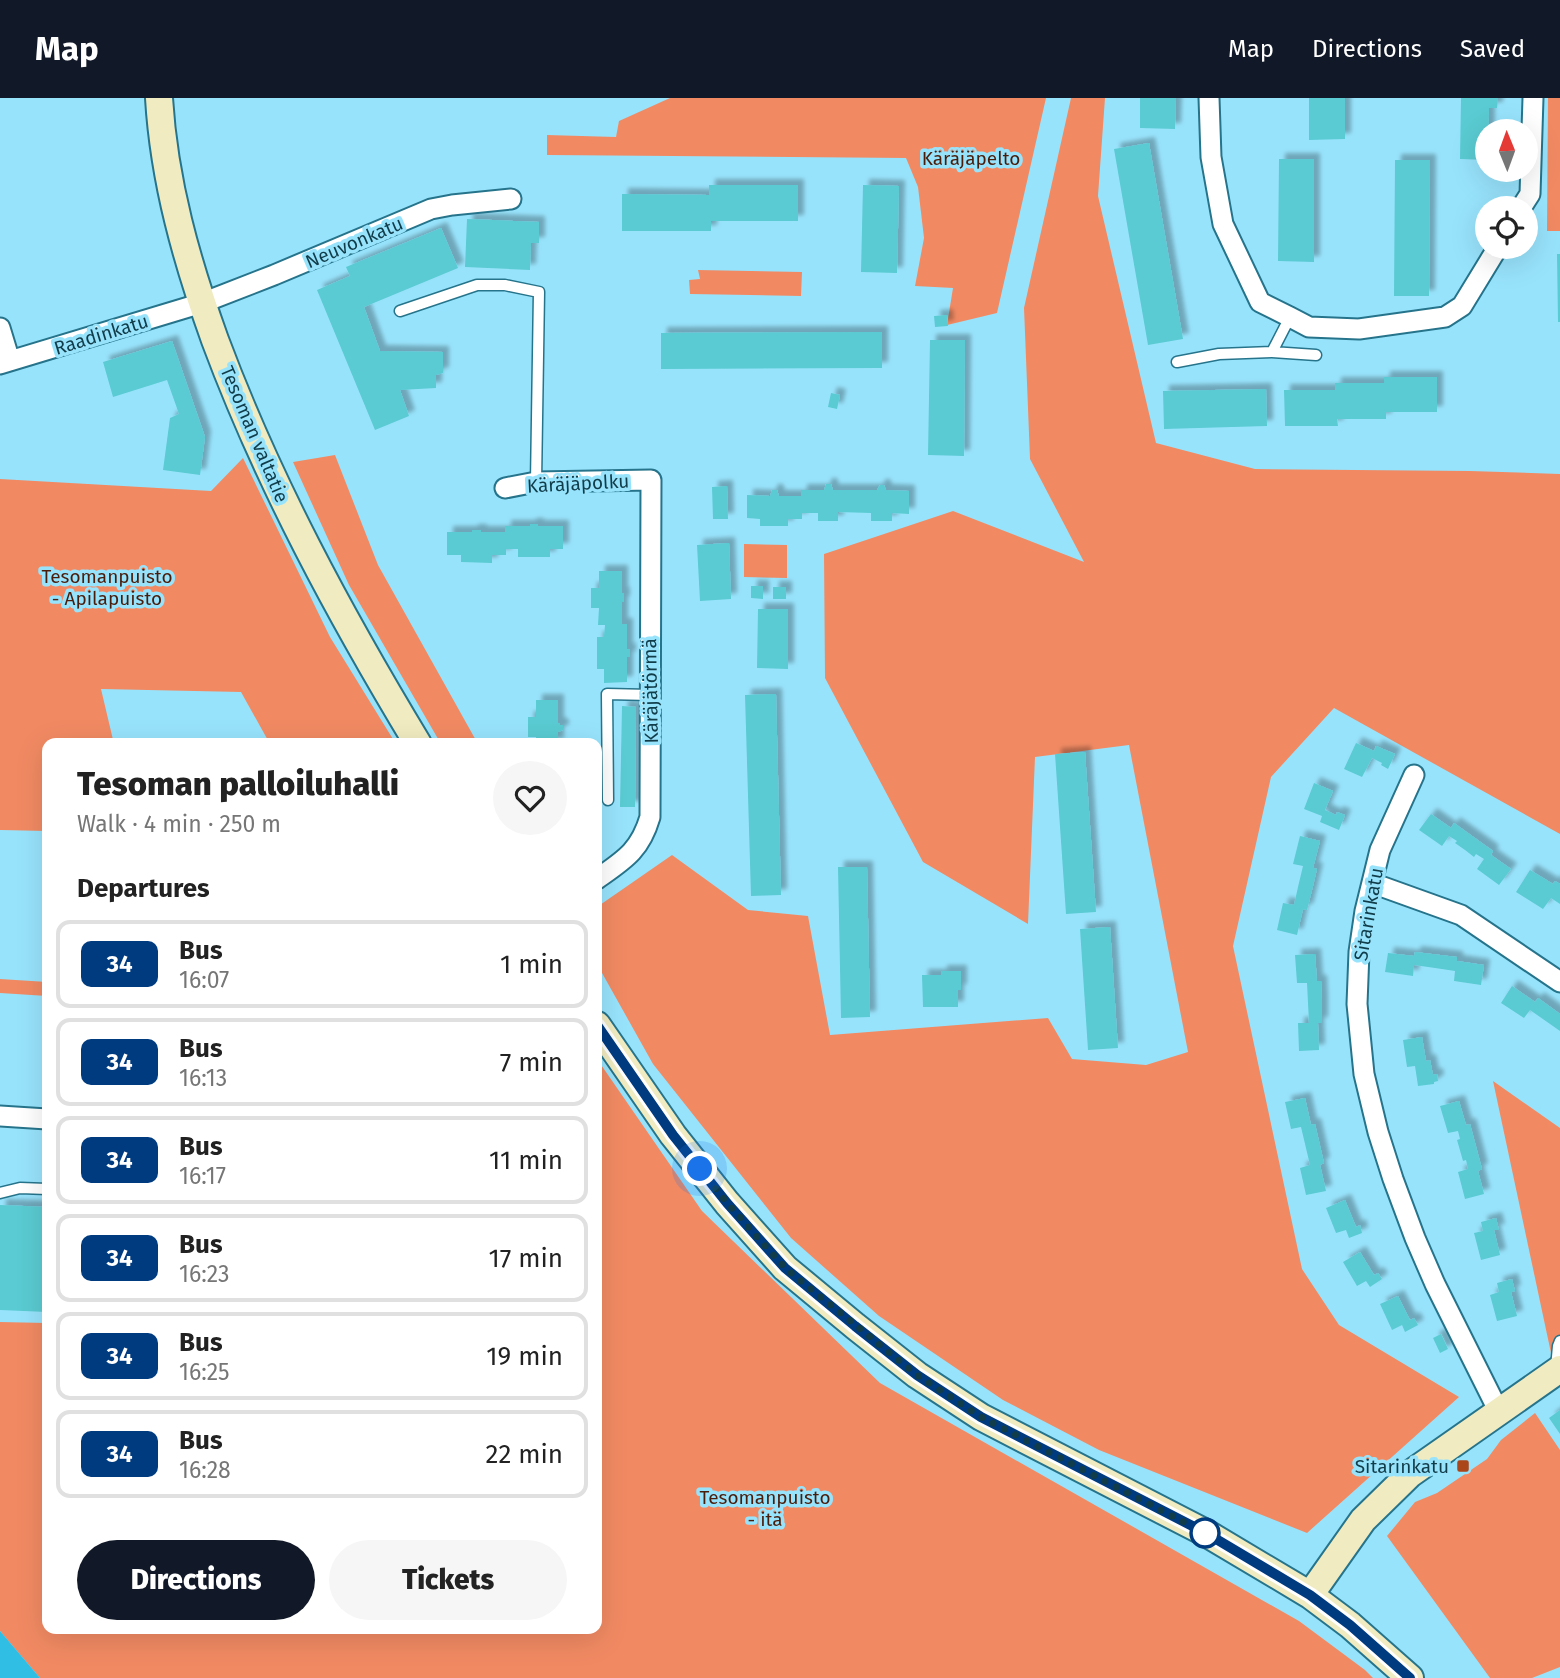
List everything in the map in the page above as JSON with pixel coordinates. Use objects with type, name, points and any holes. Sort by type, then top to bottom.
[{"type":"main road","name":"Tesoman valtatie","points":[[159,98],[170,188],[188,257],[202,303],[245,416],[289,513],[414,738]]},
{"type":"main road","points":[[602,1032],[673,1135],[727,1203],[785,1268],[855,1326],[917,1375],[981,1417],[1206,1533],[1310,1595],[1350,1625],[1410,1678]]},
{"type":"main road","points":[[1310,1595],[1363,1520],[1410,1474],[1558,1371]]},
{"type":"street","points":[[1209,98],[1211,157],[1223,224],[1260,302],[1309,327],[1359,329],[1445,317],[1462,306],[1491,259]]},
{"type":"street","points":[[1529,196],[1532,98]]},
{"type":"street","name":"Neuvonkatu","points":[[202,303],[431,209],[511,199]]},
{"type":"street","name":"Raadinkatu","points":[[5,363],[202,303]]},
{"type":"street","points":[[0,328],[5,363]]},
{"type":"street","name":"Käräjäpolku","points":[[505,488],[536,482],[651,480]]},
{"type":"street","name":"Käräjätörmä","points":[[602,875],[635,849],[650,817],[651,480]]},
{"type":"street","name":"Sitarinkatu","points":[[1414,775],[1380,850],[1359,952],[1357,1004],[1364,1074],[1378,1132],[1415,1238],[1499,1412]]},
{"type":"street","points":[[1372,883],[1461,915],[1560,982]]},
{"type":"street","points":[[0,1116],[42,1119]]},
{"type":"lane","points":[[400,311],[477,285],[505,285],[539,292],[536,482]]},
{"type":"lane","points":[[1272,352],[1290,317]]},
{"type":"lane","points":[[1177,362],[1219,354],[1272,352],[1317,355]]},
{"type":"lane","points":[[608,800],[607,694],[650,695]]},
{"type":"lane","points":[[0,1193],[20,1188],[42,1189]]},
{"type":"lane","points":[[1558,1371],[1560,1341]]},
{"type":"green space","name":"Käräjäpelto","points":[[670,98],[1046,98],[997,313],[947,325],[953,288],[915,286],[924,238],[918,187],[906,158],[547,155],[547,135],[616,137],[619,121]]},
{"type":"green space","points":[[1071,98],[1105,98],[1098,196],[1156,443],[1255,469],[1560,474],[1560,834],[1334,708],[1271,777],[1233,946],[1302,1269],[1339,1325],[1459,1397],[1307,1533],[1099,1450],[1003,1400],[879,1316],[791,1238],[653,1064],[602,973],[602,904],[672,855],[748,910],[808,916],[830,1035],[1048,1018],[1072,1059],[1146,1065],[1188,1052],[1129,745],[1035,757],[1028,924],[923,862],[825,678],[824,554],[953,511],[1084,562],[1030,459],[1024,308]]},
{"type":"green space","points":[[1548,98],[1560,98],[1560,231],[1547,231]]},
{"type":"green space","points":[[698,270],[802,272],[801,296],[690,294],[689,280],[700,279]]},
{"type":"green space","points":[[335,455],[378,565],[475,738],[438,738],[349,585],[293,462]]},
{"type":"green space","name":"Tesomanpuisto - Apilapuisto","points":[[243,458],[330,637],[392,738],[267,738],[241,692],[101,689],[113,738],[42,738],[42,831],[0,830],[0,479],[211,491]]},
{"type":"green space","points":[[744,544],[787,545],[787,578],[744,577]]},
{"type":"green space","points":[[0,979],[42,982],[42,996],[0,993]]},
{"type":"green space","name":"Tesomanpuisto - itä","points":[[602,1066],[702,1211],[880,1383],[1299,1621],[1373,1678],[40,1678],[0,1631],[0,1322],[42,1323],[42,1634],[602,1634]]},
{"type":"green space","points":[[1493,1081],[1560,1128],[1560,1347],[1551,1353]]},
{"type":"green space","points":[[1535,1413],[1560,1450],[1560,1667],[1532,1678],[1490,1678],[1387,1536],[1415,1502],[1437,1493],[1487,1459],[1501,1440]]},
{"type":"water","points":[[0,1631],[40,1678],[0,1678]]},
{"type":"building","points":[[1140,98],[1176,98],[1175,129],[1140,128]]},
{"type":"building","points":[[1309,98],[1345,98],[1345,139],[1309,140]]},
{"type":"building","points":[[1461,98],[1498,98],[1497,108],[1489,108],[1489,119],[1475,119],[1475,160],[1460,159]]},
{"type":"building","points":[[1149,143],[1183,339],[1148,345],[1114,149]]},
{"type":"building","points":[[1279,159],[1314,159],[1314,262],[1278,261]]},
{"type":"building","points":[[1395,160],[1430,160],[1429,296],[1394,296]]},
{"type":"building","points":[[709,185],[798,185],[798,221],[711,221],[711,231],[622,231],[622,194],[709,195]]},
{"type":"building","points":[[863,185],[899,186],[897,273],[861,272]]},
{"type":"building","points":[[467,219],[539,222],[539,243],[531,243],[530,270],[465,267]]},
{"type":"building","points":[[441,228],[458,268],[364,307],[380,351],[443,352],[443,373],[436,375],[436,388],[400,390],[409,416],[375,430],[317,290],[350,276],[346,267]]},
{"type":"building","points":[[1557,254],[1560,254],[1560,322],[1558,322]]},
{"type":"building","points":[[947,315],[948,326],[935,327],[934,316]]},
{"type":"building","points":[[882,332],[882,368],[661,369],[661,333]]},
{"type":"building","points":[[930,340],[965,340],[964,456],[928,455]]},
{"type":"building","points":[[172,341],[205,437],[200,475],[163,470],[170,418],[179,414],[167,380],[113,397],[103,362]]},
{"type":"building","points":[[1384,377],[1437,377],[1437,412],[1386,412],[1386,419],[1337,419],[1338,426],[1285,426],[1284,390],[1335,390],[1335,383],[1384,383]]},
{"type":"building","points":[[1266,389],[1267,426],[1164,429],[1163,391]]},
{"type":"building","points":[[831,393],[840,395],[837,409],[828,407]]},
{"type":"building","points":[[826,484],[831,484],[833,490],[877,490],[880,485],[884,485],[886,490],[909,491],[909,514],[892,513],[892,521],[871,521],[871,513],[838,512],[838,521],[818,521],[818,513],[802,513],[802,519],[788,519],[788,526],[760,526],[760,519],[747,518],[747,495],[770,496],[772,490],[777,490],[779,496],[801,496],[801,490],[824,490]]},
{"type":"building","points":[[727,486],[728,519],[713,519],[712,487]]},
{"type":"building","points":[[505,526],[563,526],[563,549],[550,549],[550,557],[518,557],[518,549],[506,549],[506,555],[492,555],[492,563],[461,562],[461,555],[447,555],[447,532],[505,532]]},
{"type":"building","points":[[729,543],[731,599],[700,601],[697,545]]},
{"type":"building","points":[[599,571],[622,571],[622,624],[627,624],[627,649],[630,649],[630,657],[627,657],[627,682],[604,683],[604,669],[597,669],[597,637],[604,637],[605,625],[598,625],[599,608],[591,608],[591,588],[599,588]]},
{"type":"building","points":[[751,586],[763,586],[763,599],[751,598]]},
{"type":"building","points":[[773,587],[786,587],[786,599],[773,599]]},
{"type":"building","points":[[758,609],[788,609],[788,669],[757,668]]},
{"type":"building","points":[[776,694],[781,895],[751,896],[745,695]]},
{"type":"building","points":[[536,700],[558,700],[558,723],[563,725],[563,730],[558,732],[558,738],[528,737],[528,717],[536,717]]},
{"type":"building","points":[[622,706],[636,707],[635,807],[620,807]]},
{"type":"building","points":[[1356,743],[1374,751],[1376,746],[1395,754],[1388,769],[1372,758],[1362,777],[1344,769]]},
{"type":"building","points":[[1085,752],[1096,912],[1066,914],[1055,754]]},
{"type":"building","points":[[1314,783],[1333,791],[1325,810],[1336,815],[1337,812],[1345,815],[1339,830],[1320,822],[1322,816],[1304,809]]},
{"type":"building","points":[[1431,814],[1451,828],[1454,823],[1493,851],[1491,855],[1511,869],[1499,885],[1477,869],[1484,859],[1476,854],[1474,857],[1449,836],[1442,846],[1419,830]]},
{"type":"building","points":[[1300,836],[1320,841],[1313,868],[1317,869],[1312,890],[1307,910],[1303,909],[1297,935],[1277,930],[1283,903],[1294,905],[1303,866],[1293,864]]},
{"type":"building","points":[[838,867],[867,867],[870,1017],[841,1018]]},
{"type":"building","points":[[1530,870],[1553,884],[1555,881],[1560,884],[1560,904],[1551,898],[1543,909],[1516,892]]},
{"type":"building","points":[[1110,927],[1118,1048],[1088,1050],[1080,929]]},
{"type":"building","points":[[1415,952],[1457,957],[1457,961],[1484,965],[1481,985],[1454,981],[1455,971],[1414,965],[1413,976],[1385,972],[1388,953],[1414,956]]},
{"type":"building","points":[[1315,954],[1322,1002],[1322,1023],[1318,1023],[1319,1050],[1299,1051],[1298,1023],[1309,1023],[1307,983],[1297,983],[1295,955]]},
{"type":"building","points":[[941,971],[961,971],[958,1007],[923,1007],[922,975],[941,975]]},
{"type":"building","points":[[1512,986],[1535,1002],[1538,998],[1560,1014],[1560,1031],[1530,1010],[1524,1018],[1501,1003]]},
{"type":"building","points":[[1422,1037],[1426,1061],[1430,1060],[1433,1075],[1437,1074],[1438,1081],[1418,1086],[1415,1066],[1407,1067],[1403,1040]]},
{"type":"building","points":[[1305,1098],[1311,1125],[1315,1124],[1324,1163],[1320,1165],[1326,1191],[1306,1195],[1300,1168],[1310,1165],[1301,1127],[1291,1129],[1285,1102]]},
{"type":"building","points":[[1459,1101],[1466,1125],[1470,1124],[1482,1169],[1478,1171],[1484,1194],[1465,1199],[1458,1172],[1468,1169],[1466,1160],[1463,1161],[1457,1140],[1460,1139],[1458,1131],[1448,1133],[1440,1106]]},
{"type":"building","points":[[1345,1200],[1356,1227],[1360,1225],[1362,1233],[1349,1238],[1346,1230],[1336,1233],[1326,1208]]},
{"type":"building","points":[[0,1205],[42,1207],[42,1312],[0,1310]]},
{"type":"building","points":[[1496,1218],[1499,1230],[1494,1230],[1500,1255],[1481,1260],[1474,1233],[1483,1231],[1481,1222]]},
{"type":"building","points":[[1360,1252],[1374,1275],[1378,1273],[1382,1279],[1370,1287],[1366,1281],[1357,1286],[1343,1262]]},
{"type":"building","points":[[1512,1279],[1515,1291],[1511,1292],[1517,1316],[1497,1321],[1490,1295],[1499,1292],[1497,1283]]},
{"type":"building","points":[[1398,1296],[1410,1320],[1414,1318],[1418,1325],[1405,1332],[1402,1325],[1392,1330],[1380,1304]]},
{"type":"building","points":[[1441,1334],[1448,1349],[1440,1353],[1433,1338]]},
{"type":"building","points":[[1560,1410],[1560,1434],[1549,1418]]},
{"type":"bus line","name":"34","points":[[602,1032],[673,1135],[727,1203],[785,1268],[855,1326],[917,1375],[981,1417],[1206,1533],[1310,1595],[1350,1625],[1410,1678]]},
{"type":"place","name":"Sitarinkatu","points":[[1463,1466]]},
{"type":"route","points":[[700,1169],[785,1268],[917,1375],[981,1417],[1205,1533]]}]
